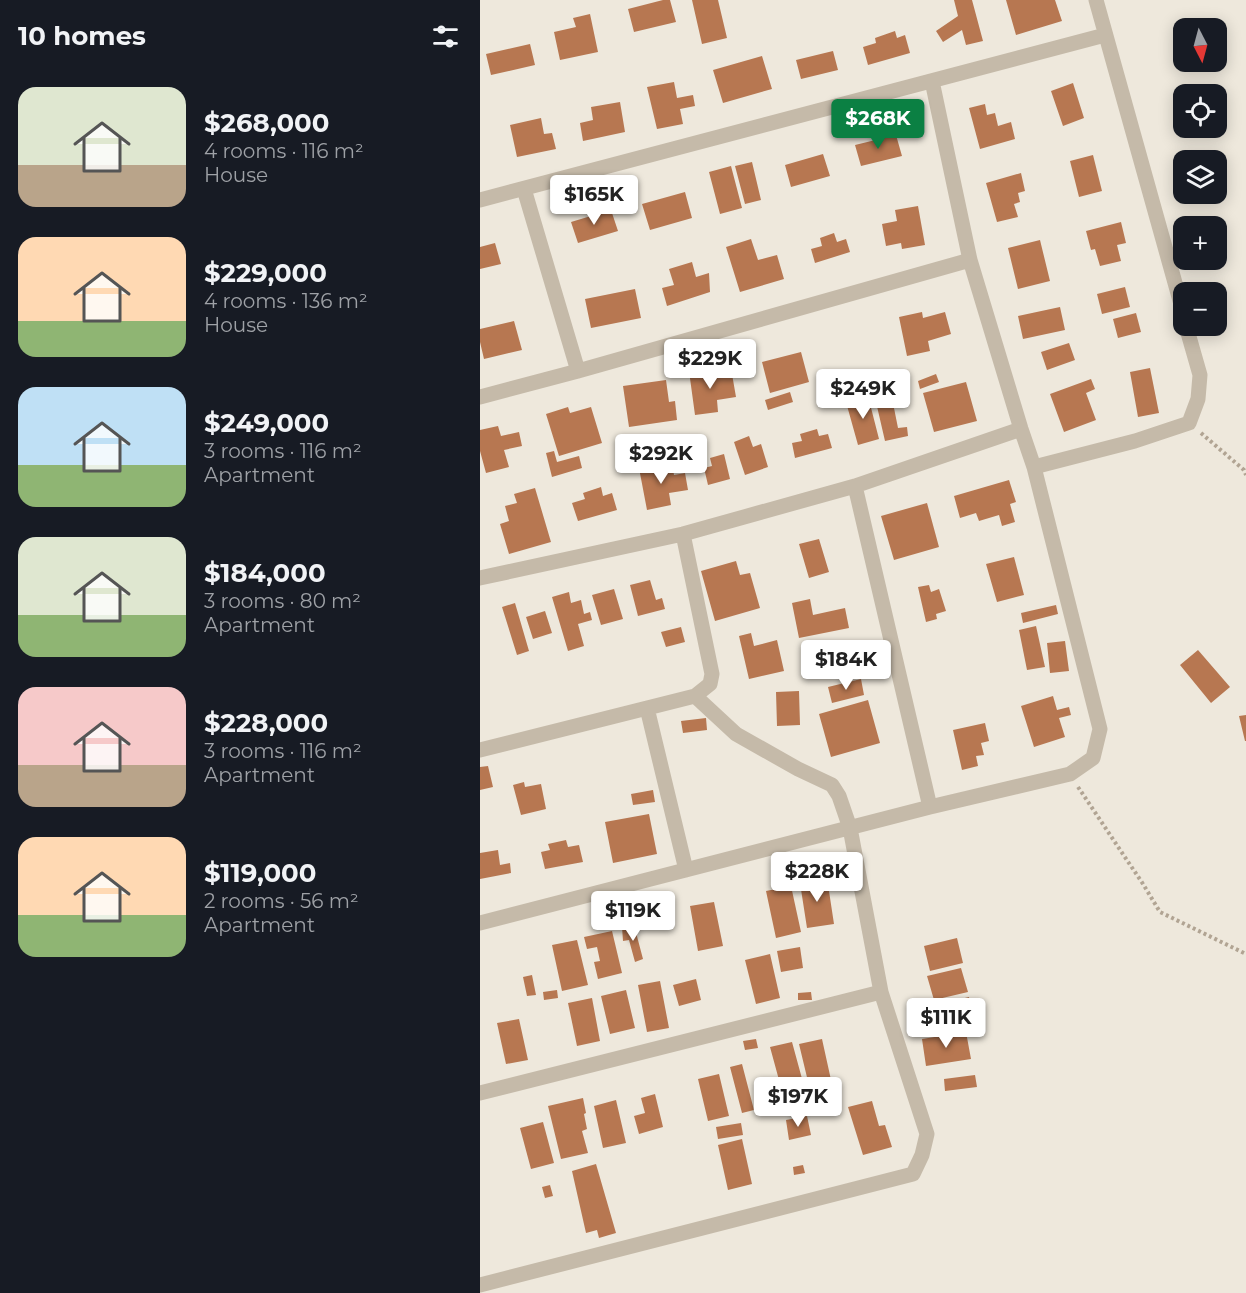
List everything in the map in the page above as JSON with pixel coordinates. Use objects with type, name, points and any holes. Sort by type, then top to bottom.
[{"type":"street","points":[[1096,0],[1175,282]]},
{"type":"street","points":[[480,200],[1105,35]]},
{"type":"street","points":[[480,923],[930,807],[1070,774],[1093,758],[1100,729],[1034,467],[970,260],[932,81]]},
{"type":"street","points":[[524,189],[578,371]]},
{"type":"street","points":[[480,397],[970,260]]},
{"type":"street","points":[[1034,467],[1135,441],[1189,423],[1198,399],[1200,375],[1189,336]]},
{"type":"street","points":[[480,578],[683,534],[855,486],[1021,429]]},
{"type":"street","points":[[855,486],[930,807]]},
{"type":"street","points":[[480,750],[695,696],[710,684],[712,674],[683,534]]},
{"type":"street","points":[[480,1285],[913,1174],[922,1155],[927,1134],[881,992],[850,828],[839,796],[832,785],[798,769],[736,734],[695,696]]},
{"type":"street","points":[[647,708],[686,870]]},
{"type":"street","points":[[480,1093],[881,992]]},
{"type":"path","points":[[1189,423],[1244,470],[1246,475]]},
{"type":"path","points":[[1070,774],[1160,912],[1246,954]]},
{"type":"building","points":[[670,0],[676,22],[634,32],[628,9]]},
{"type":"building","points":[[692,0],[718,0],[727,38],[702,44]]},
{"type":"building","points":[[954,0],[972,0],[983,41],[966,45],[962,30],[943,42],[936,31],[958,16]]},
{"type":"building","points":[[1006,0],[1055,0],[1062,21],[1016,35]]},
{"type":"building","points":[[590,14],[598,52],[560,60],[554,32],[576,27],[573,18]]},
{"type":"building","points":[[895,31],[897,38],[905,35],[910,53],[868,65],[863,47],[876,43],[875,38]]},
{"type":"building","points":[[530,44],[535,65],[491,75],[486,54]]},
{"type":"building","points":[[833,51],[838,70],[801,79],[796,60]]},
{"type":"building","points":[[762,56],[772,89],[723,103],[713,70]]},
{"type":"building","points":[[674,82],[677,98],[693,95],[695,106],[680,109],[683,124],[657,129],[647,87]]},
{"type":"building","points":[[1073,83],[1084,118],[1063,126],[1051,91]]},
{"type":"building","points":[[620,102],[625,132],[583,141],[580,123],[593,120],[591,107]]},
{"type":"building","points":[[985,104],[987,115],[995,113],[998,126],[1011,122],[1015,139],[980,149],[969,108]]},
{"type":"building","points":[[541,118],[544,134],[552,133],[556,149],[517,157],[510,125]]},
{"type":"building","points":[[896,135],[902,156],[861,166],[855,145]]},
{"type":"building","points":[[823,154],[830,176],[791,187],[785,165]]},
{"type":"building","points":[[1093,155],[1102,191],[1079,197],[1070,161]]},
{"type":"building","points":[[752,162],[761,200],[745,204],[735,166]]},
{"type":"building","points":[[731,166],[742,208],[720,214],[709,172]]},
{"type":"building","points":[[1021,173],[1025,191],[1018,193],[1020,202],[1014,204],[1018,217],[997,222],[986,183]]},
{"type":"building","points":[[685,192],[692,218],[650,230],[642,204]]},
{"type":"building","points":[[918,206],[925,245],[902,249],[901,243],[886,246],[882,224],[897,221],[895,210]]},
{"type":"building","points":[[611,210],[618,231],[578,243],[571,222]]},
{"type":"building","points":[[1121,222],[1126,243],[1117,245],[1121,261],[1100,266],[1095,249],[1091,250],[1086,231]]},
{"type":"building","points":[[834,233],[837,242],[846,239],[850,252],[815,263],[811,249],[822,246],[820,238]]},
{"type":"building","points":[[751,239],[758,260],[777,255],[784,279],[740,292],[726,247]]},
{"type":"building","points":[[1040,240],[1050,281],[1018,289],[1008,248]]},
{"type":"building","points":[[495,243],[501,264],[480,269],[480,247]]},
{"type":"building","points":[[692,262],[696,277],[709,273],[710,292],[667,306],[662,288],[674,285],[669,269]]},
{"type":"building","points":[[1125,287],[1130,307],[1102,314],[1097,294]]},
{"type":"building","points":[[635,289],[641,318],[591,328],[585,299]]},
{"type":"building","points":[[1060,307],[1065,330],[1023,339],[1018,316]]},
{"type":"building","points":[[922,312],[923,318],[945,312],[951,334],[928,341],[930,351],[907,356],[899,317]]},
{"type":"building","points":[[1136,313],[1141,332],[1118,338],[1113,319]]},
{"type":"building","points":[[514,321],[522,350],[484,359],[480,329]]},
{"type":"building","points":[[1069,343],[1075,360],[1047,370],[1041,352]]},
{"type":"building","points":[[801,352],[809,382],[770,393],[762,362]]},
{"type":"building","points":[[712,368],[713,377],[732,374],[736,397],[717,400],[718,412],[695,415],[689,371]]},
{"type":"building","points":[[1150,368],[1159,413],[1138,417],[1130,372]]},
{"type":"building","points":[[936,374],[939,382],[920,389],[918,381]]},
{"type":"building","points":[[1091,379],[1095,389],[1086,393],[1096,420],[1064,432],[1050,394]]},
{"type":"building","points":[[666,380],[669,402],[675,401],[677,420],[629,427],[623,386]]},
{"type":"building","points":[[966,382],[977,421],[934,432],[923,393]]},
{"type":"building","points":[[790,392],[793,402],[768,410],[765,400]]},
{"type":"building","points":[[868,396],[879,439],[858,445],[846,402]]},
{"type":"building","points":[[892,398],[898,428],[907,427],[908,436],[885,441],[876,402]]},
{"type":"building","points":[[568,407],[570,413],[591,407],[602,443],[559,456],[546,414]]},
{"type":"building","points":[[498,426],[501,436],[519,432],[522,446],[504,450],[509,467],[486,473],[480,451],[480,430]]},
{"type":"building","points":[[817,429],[819,436],[828,434],[832,448],[795,458],[792,443],[802,441],[800,434]]},
{"type":"building","points":[[749,436],[753,447],[761,444],[768,467],[745,475],[734,442]]},
{"type":"building","points":[[554,451],[557,462],[579,456],[582,468],[552,477],[546,453]]},
{"type":"building","points":[[724,454],[730,479],[708,485],[704,468],[712,466],[710,458]]},
{"type":"building","points":[[662,463],[664,470],[673,469],[674,475],[685,473],[688,490],[669,493],[671,505],[647,510],[639,468]]},
{"type":"building","points":[[1009,480],[1016,502],[1010,504],[1015,522],[1002,526],[999,515],[979,521],[976,513],[960,518],[954,496]]},
{"type":"building","points":[[601,487],[603,496],[612,493],[617,510],[578,521],[572,503],[585,499],[583,493]]},
{"type":"building","points":[[535,488],[551,542],[509,554],[500,524],[509,521],[505,506],[517,503],[514,494]]},
{"type":"building","points":[[927,503],[939,547],[894,560],[881,516]]},
{"type":"building","points":[[819,539],[829,572],[809,578],[799,544]]},
{"type":"building","points":[[1014,557],[1024,595],[997,602],[986,564]]},
{"type":"building","points":[[736,561],[740,575],[750,573],[760,608],[715,621],[701,571]]},
{"type":"building","points":[[650,580],[656,600],[662,598],[665,609],[638,616],[630,585]]},
{"type":"building","points":[[929,585],[931,592],[939,589],[946,611],[936,614],[937,619],[926,622],[918,587]]},
{"type":"building","points":[[614,589],[623,619],[601,625],[592,595]]},
{"type":"building","points":[[569,592],[571,603],[581,600],[584,614],[590,612],[592,620],[578,624],[584,646],[568,651],[552,597]]},
{"type":"building","points":[[810,599],[813,615],[845,608],[849,628],[799,638],[792,603]]},
{"type":"building","points":[[515,603],[529,651],[517,655],[502,607]]},
{"type":"building","points":[[1056,605],[1058,614],[1023,623],[1021,613]]},
{"type":"building","points":[[545,611],[552,633],[533,639],[526,617]]},
{"type":"building","points":[[1036,626],[1045,667],[1027,670],[1019,630]]},
{"type":"building","points":[[681,627],[685,642],[666,647],[661,632]]},
{"type":"building","points":[[751,633],[754,646],[777,640],[784,671],[749,679],[739,636]]},
{"type":"building","points":[[1065,641],[1069,671],[1050,673],[1047,643]]},
{"type":"building","points":[[1198,650],[1230,687],[1211,703],[1180,665]]},
{"type":"building","points":[[861,679],[864,695],[832,703],[828,687]]},
{"type":"building","points":[[799,691],[800,725],[777,726],[776,692]]},
{"type":"building","points":[[1053,696],[1057,710],[1069,707],[1071,715],[1059,718],[1065,737],[1034,747],[1021,706]]},
{"type":"building","points":[[868,700],[880,743],[831,757],[819,714]]},
{"type":"building","points":[[1246,715],[1246,741],[1245,741],[1239,716]]},
{"type":"building","points":[[706,718],[707,730],[683,733],[681,721]]},
{"type":"building","points":[[985,723],[989,741],[981,743],[984,755],[976,756],[978,766],[962,770],[953,730]]},
{"type":"building","points":[[488,766],[493,787],[480,790],[480,767]]},
{"type":"building","points":[[524,782],[525,787],[541,784],[546,809],[521,815],[513,785]]},
{"type":"building","points":[[653,790],[655,802],[633,805],[631,794]]},
{"type":"building","points":[[649,814],[657,854],[613,863],[605,822]]},
{"type":"building","points":[[566,840],[568,847],[579,845],[583,862],[545,869],[541,852],[550,850],[548,844]]},
{"type":"building","points":[[498,850],[500,865],[510,863],[511,873],[480,879],[480,853]]},
{"type":"building","points":[[827,878],[834,924],[807,928],[800,883]]},
{"type":"building","points":[[791,886],[801,932],[776,938],[766,891]]},
{"type":"building","points":[[714,902],[723,946],[698,951],[690,906]]},
{"type":"building","points":[[634,925],[643,959],[635,962],[629,940],[623,941],[622,927]]},
{"type":"building","points":[[612,931],[622,973],[598,979],[594,962],[600,961],[597,947],[587,949],[584,937]]},
{"type":"building","points":[[957,938],[963,963],[930,971],[924,946]]},
{"type":"building","points":[[577,940],[588,985],[562,991],[552,945]]},
{"type":"building","points":[[800,947],[803,968],[781,972],[777,951]]},
{"type":"building","points":[[770,954],[780,998],[756,1004],[745,960]]},
{"type":"building","points":[[961,968],[968,992],[934,1000],[927,976]]},
{"type":"building","points":[[532,975],[536,995],[527,996],[523,977]]},
{"type":"building","points":[[696,979],[701,1000],[679,1006],[673,985]]},
{"type":"building","points":[[660,981],[669,1028],[647,1032],[638,985]]},
{"type":"building","points":[[557,990],[558,998],[544,1000],[543,992]]},
{"type":"building","points":[[626,990],[635,1028],[610,1034],[601,996]]},
{"type":"building","points":[[811,992],[812,1000],[798,1000],[798,993]]},
{"type":"building","points":[[969,997],[971,1009],[950,1014],[948,1002]]},
{"type":"building","points":[[592,998],[600,1041],[577,1046],[568,1003]]},
{"type":"building","points":[[519,1019],[528,1060],[506,1064],[497,1023]]},
{"type":"building","points":[[966,1032],[971,1059],[926,1066],[922,1039]]},
{"type":"building","points":[[756,1039],[758,1048],[745,1050],[743,1041]]},
{"type":"building","points":[[822,1039],[833,1089],[811,1094],[799,1044]]},
{"type":"building","points":[[792,1042],[807,1097],[785,1102],[770,1047]]},
{"type":"building","points":[[742,1064],[754,1110],[742,1113],[730,1067]]},
{"type":"building","points":[[719,1074],[729,1116],[708,1121],[698,1079]]},
{"type":"building","points":[[975,1075],[977,1087],[945,1091],[944,1079]]},
{"type":"building","points":[[655,1094],[663,1127],[639,1134],[634,1116],[645,1113],[641,1098]]},
{"type":"building","points":[[583,1098],[587,1129],[582,1131],[588,1153],[561,1159],[548,1106]]},
{"type":"building","points":[[616,1100],[626,1143],[603,1148],[594,1106]]},
{"type":"building","points":[[872,1101],[879,1126],[885,1125],[892,1147],[863,1155],[848,1107]]},
{"type":"building","points":[[807,1116],[811,1135],[789,1140],[786,1120]]},
{"type":"building","points":[[543,1122],[554,1163],[531,1169],[520,1128]]},
{"type":"building","points":[[741,1123],[743,1135],[718,1139],[716,1127]]},
{"type":"building","points":[[742,1139],[752,1184],[728,1190],[718,1145]]},
{"type":"building","points":[[596,1164],[616,1233],[599,1238],[597,1230],[586,1233],[572,1171]]},
{"type":"building","points":[[803,1165],[805,1173],[794,1175],[793,1167]]},
{"type":"building","points":[[550,1185],[553,1196],[545,1198],[542,1187]]}]
